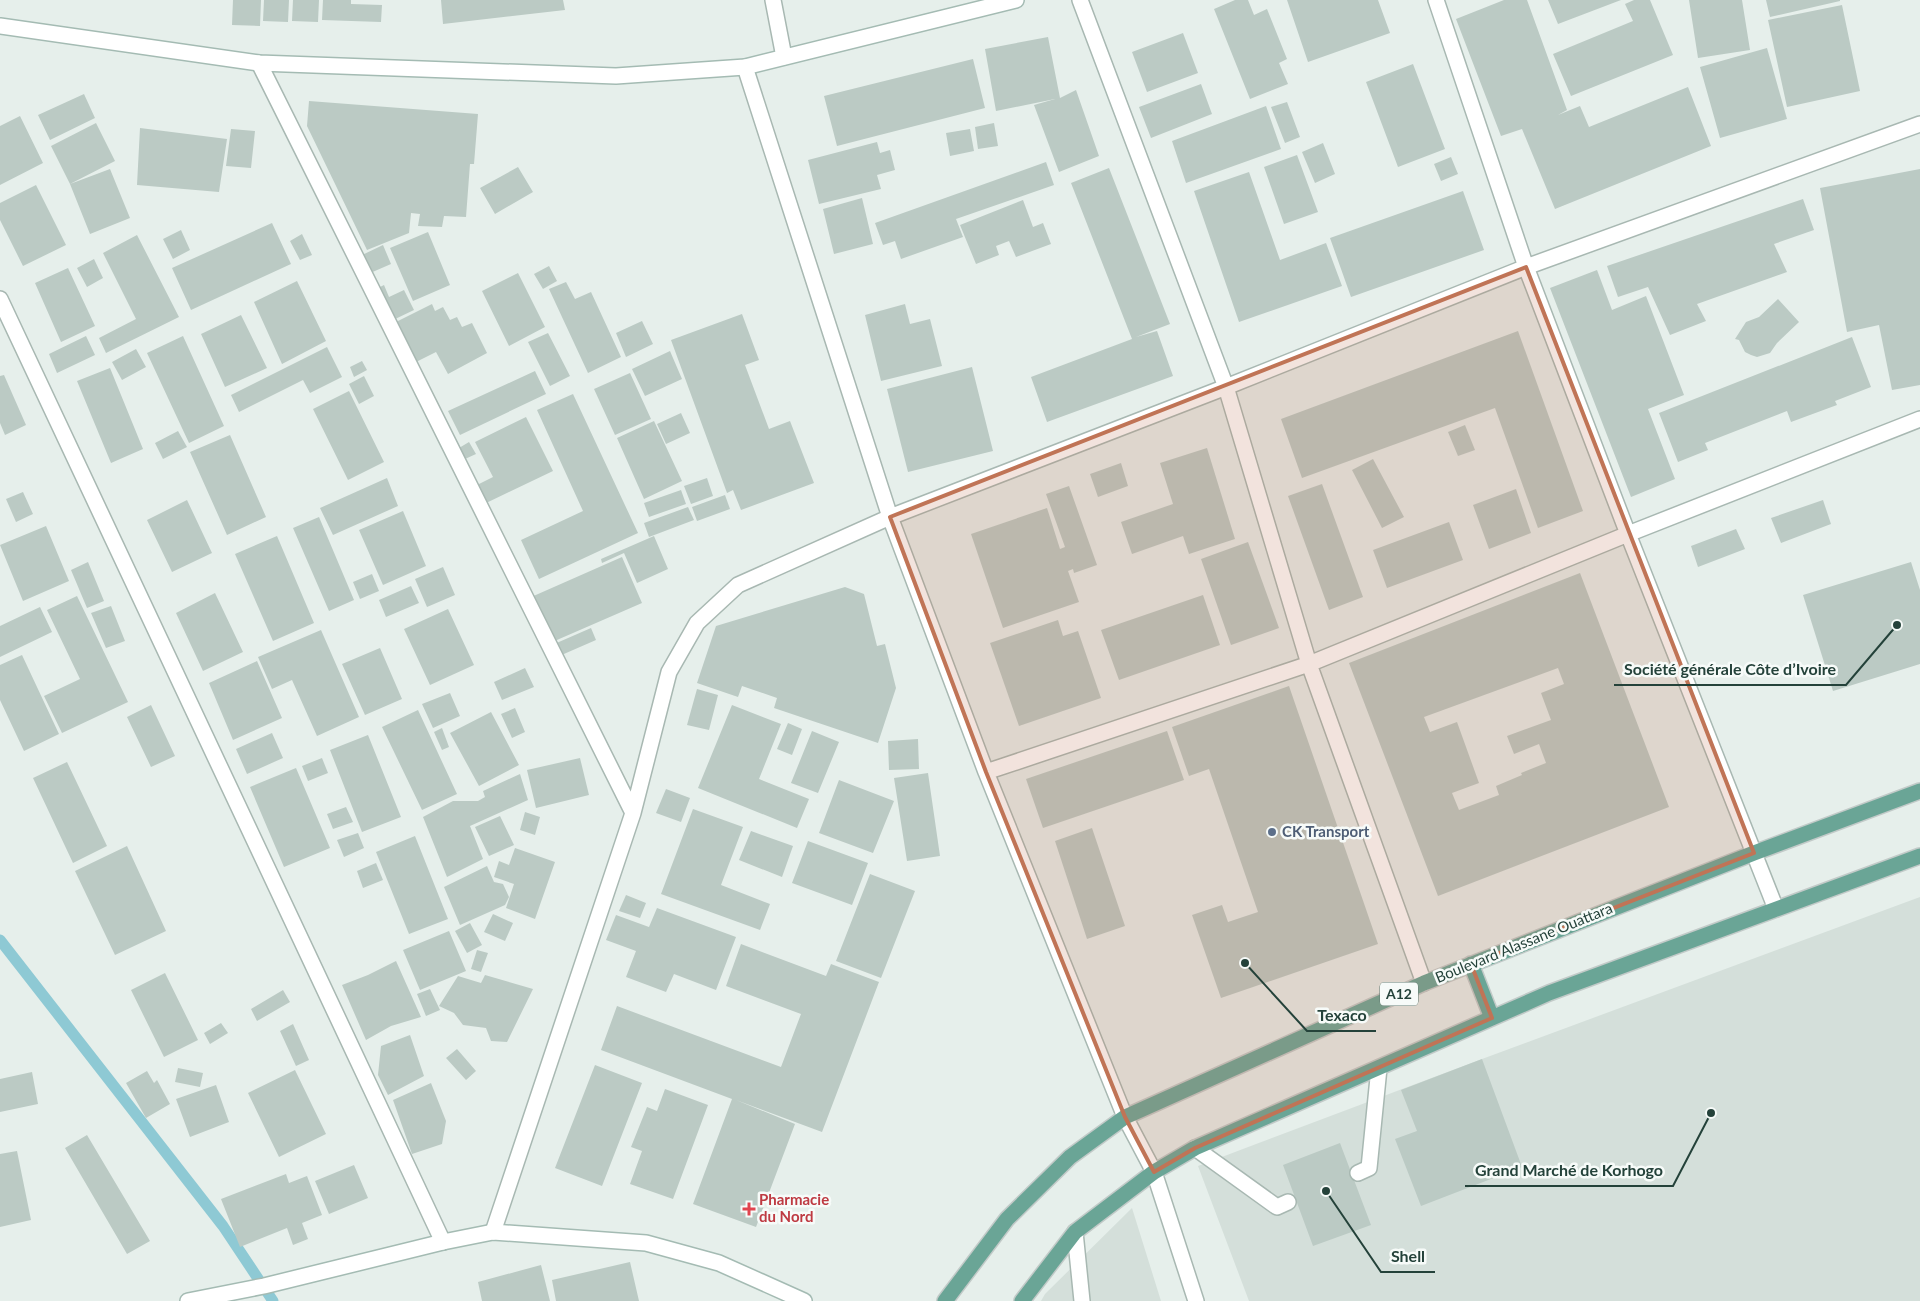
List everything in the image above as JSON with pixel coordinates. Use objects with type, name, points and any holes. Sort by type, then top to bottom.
[{"type":"main road","name":"Boulevard Alassane Ouattara","points":[[945,1301],[1007,1219],[1070,1157],[1125,1116],[1424,983],[1754,853],[1920,791]]},
{"type":"main road","points":[[1022,1301],[1075,1232],[1154,1172],[1195,1148],[1549,993],[1920,856]]},
{"type":"main road","points":[[1471,964],[1492,1018]]},
{"type":"street","points":[[773,0],[784,57]]},
{"type":"street","points":[[0,26],[259,63],[616,76],[745,67],[1016,0]]},
{"type":"street","points":[[1080,0],[1226,386],[1309,664],[1424,983]]},
{"type":"street","points":[[1436,0],[1526,267],[1628,534],[1776,909]]},
{"type":"street","points":[[259,63],[633,813]]},
{"type":"street","points":[[745,67],[890,517],[986,772],[1125,1116],[1154,1172],[1196,1301]]},
{"type":"street","points":[[494,1232],[633,813],[669,672],[697,623],[738,585],[890,517],[1526,267],[1920,124]]},
{"type":"street","points":[[0,299],[443,1242]]},
{"type":"street","points":[[986,772],[1309,664],[1628,534],[1920,419]]},
{"type":"street","points":[[1358,1173],[1369,1168],[1379,1068]]},
{"type":"street","points":[[1195,1148],[1278,1207],[1288,1202]]},
{"type":"street","points":[[188,1301],[264,1286],[443,1242],[494,1232],[646,1243],[719,1263],[804,1301]]},
{"type":"street","points":[[1075,1232],[1082,1301]]},
{"type":"highlighted area","points":[[1526,267],[1754,853],[1471,964],[1492,1018],[1195,1148],[1154,1172],[1125,1117],[986,772],[890,517]]},
{"type":"shaded area","points":[[1920,897],[1920,1301],[1249,1301],[1198,1166]]},
{"type":"shaded area","points":[[1132,1208],[1161,1301],[1041,1301],[1045,1294]]},
{"type":"building","points":[[233,0],[261,0],[260,26],[232,25]]},
{"type":"building","points":[[264,0],[289,0],[288,22],[263,21]]},
{"type":"building","points":[[293,0],[319,0],[318,22],[292,21]]},
{"type":"building","points":[[323,0],[351,0],[351,4],[382,5],[381,22],[322,20]]},
{"type":"building","points":[[441,0],[563,0],[565,10],[443,24]]},
{"type":"building","points":[[1235,0],[1248,0],[1254,15],[1267,9],[1287,59],[1279,63],[1288,84],[1250,99],[1214,9]]},
{"type":"building","points":[[1287,0],[1378,0],[1390,33],[1308,62]]},
{"type":"building","points":[[1504,0],[1527,0],[1567,110],[1558,115],[1580,106],[1589,127],[1688,87],[1711,146],[1555,209],[1522,129],[1501,136],[1456,19]]},
{"type":"building","points":[[1548,0],[1621,0],[1558,24]]},
{"type":"building","points":[[1634,0],[1650,0],[1673,55],[1571,96],[1553,54],[1633,21],[1625,4]]},
{"type":"building","points":[[1689,0],[1742,0],[1750,50],[1698,58]]},
{"type":"building","points":[[1766,0],[1840,0],[1840,1],[1770,17]]},
{"type":"building","points":[[1842,5],[1860,91],[1787,107],[1768,20]]},
{"type":"building","points":[[1183,33],[1198,73],[1147,92],[1132,52]]},
{"type":"building","points":[[1048,37],[1060,98],[1076,90],[1099,156],[1059,172],[1034,105],[1055,99],[996,111],[985,49]]},
{"type":"building","points":[[1767,48],[1787,119],[1720,138],[1700,67]]},
{"type":"building","points":[[973,59],[985,108],[837,146],[824,96]]},
{"type":"building","points":[[1413,64],[1445,149],[1398,167],[1366,82]]},
{"type":"building","points":[[1201,84],[1212,114],[1151,138],[1139,107]]},
{"type":"building","points":[[84,94],[95,118],[50,140],[38,115]]},
{"type":"building","points":[[309,101],[478,114],[474,164],[470,164],[466,217],[444,216],[442,227],[418,226],[420,214],[411,213],[409,233],[367,250],[307,126]]},
{"type":"building","points":[[1287,102],[1300,137],[1285,143],[1271,107]]},
{"type":"building","points":[[1266,106],[1281,149],[1186,183],[1172,141]]},
{"type":"building","points":[[20,116],[43,163],[0,185],[0,126]]},
{"type":"building","points":[[96,123],[115,161],[70,184],[51,146]]},
{"type":"building","points":[[994,123],[998,146],[978,149],[975,127]]},
{"type":"building","points":[[140,128],[227,139],[219,192],[137,185]]},
{"type":"building","points":[[231,129],[255,131],[251,168],[226,166]]},
{"type":"building","points":[[970,129],[974,151],[950,156],[946,133]]},
{"type":"building","points":[[877,142],[880,153],[890,150],[895,170],[877,175],[881,189],[819,204],[808,160]]},
{"type":"building","points":[[1323,143],[1335,174],[1315,183],[1302,152]]},
{"type":"building","points":[[1297,155],[1318,212],[1284,224],[1264,167]]},
{"type":"building","points":[[1451,157],[1458,174],[1441,181],[1434,164]]},
{"type":"building","points":[[1046,162],[1054,185],[956,219],[963,237],[901,259],[895,241],[883,245],[875,223]]},
{"type":"building","points":[[518,167],[533,192],[495,214],[480,188]]},
{"type":"building","points":[[1109,168],[1170,324],[1136,337],[1157,331],[1173,376],[1047,422],[1031,377],[1132,339],[1071,183]]},
{"type":"building","points":[[110,169],[130,218],[90,234],[70,184]]},
{"type":"building","points":[[1920,169],[1920,385],[1892,390],[1879,325],[1847,332],[1820,188]]},
{"type":"building","points":[[1249,172],[1280,260],[1326,243],[1342,286],[1239,322],[1194,191]]},
{"type":"building","points":[[36,185],[66,245],[23,266],[0,220],[0,203]]},
{"type":"building","points":[[1463,191],[1484,250],[1351,297],[1330,238]]},
{"type":"building","points":[[862,198],[873,244],[834,254],[823,209]]},
{"type":"building","points":[[1803,199],[1814,230],[1774,244],[1787,272],[1697,304],[1706,321],[1670,335],[1648,287],[1618,297],[1607,266]]},
{"type":"building","points":[[1023,200],[1033,227],[1043,223],[1051,244],[1016,257],[1009,241],[996,246],[999,255],[976,264],[960,225]]},
{"type":"building","points":[[272,223],[291,264],[191,310],[172,268]]},
{"type":"building","points":[[181,230],[190,250],[173,259],[163,239]]},
{"type":"building","points":[[428,232],[450,285],[413,301],[390,248]]},
{"type":"building","points":[[302,234],[312,255],[300,260],[290,241]]},
{"type":"building","points":[[137,235],[179,317],[106,353],[99,338],[136,319],[103,253]]},
{"type":"building","points":[[383,245],[391,264],[368,274],[360,256]]},
{"type":"building","points":[[94,259],[103,278],[87,287],[77,268]]},
{"type":"building","points":[[549,266],[557,281],[543,289],[534,274]]},
{"type":"building","points":[[68,268],[95,326],[61,342],[35,283]]},
{"type":"building","points":[[1597,270],[1612,310],[1646,296],[1684,395],[1648,409],[1675,479],[1631,497],[1550,288]]},
{"type":"building","points":[[518,273],[545,327],[509,346],[482,291]]},
{"type":"building","points":[[297,281],[326,341],[282,364],[254,302]]},
{"type":"building","points":[[566,282],[575,299],[591,292],[621,357],[588,373],[549,289]]},
{"type":"building","points":[[384,285],[389,297],[404,290],[414,310],[391,321],[376,289]]},
{"type":"building","points":[[1778,299],[1799,322],[1777,343],[1770,353],[1757,357],[1745,352],[1739,340],[1735,339],[1746,322],[1759,317]]},
{"type":"building","points":[[432,304],[435,311],[443,307],[450,320],[457,317],[462,327],[472,323],[487,353],[448,374],[436,352],[416,362],[396,322]]},
{"type":"building","points":[[905,304],[910,324],[930,319],[942,366],[881,381],[865,315]]},
{"type":"building","points":[[742,314],[759,360],[745,365],[769,429],[790,421],[814,483],[741,510],[733,490],[727,493],[671,340]]},
{"type":"building","points":[[241,315],[267,368],[225,387],[201,334]]},
{"type":"building","points":[[642,321],[653,344],[626,357],[616,333]]},
{"type":"building","points":[[1518,331],[1583,511],[1538,528],[1495,408],[1302,478],[1281,419]]},
{"type":"building","points":[[548,333],[570,376],[550,386],[528,342]]},
{"type":"building","points":[[86,336],[95,355],[57,373],[49,354]]},
{"type":"building","points":[[183,336],[224,426],[189,443],[147,353]]},
{"type":"building","points":[[1852,337],[1871,387],[1835,401],[1837,405],[1791,422],[1787,411],[1705,443],[1708,450],[1678,462],[1659,413]]},
{"type":"building","points":[[327,347],[342,377],[310,393],[303,380],[239,412],[231,395]]},
{"type":"building","points":[[136,349],[146,367],[122,380],[112,362]]},
{"type":"building","points":[[670,351],[682,379],[645,396],[632,369]]},
{"type":"building","points":[[362,361],[367,370],[354,377],[350,367]]},
{"type":"building","points":[[972,367],[993,451],[908,472],[887,389]]},
{"type":"building","points":[[110,368],[143,449],[111,463],[77,381]]},
{"type":"building","points":[[535,371],[546,394],[460,435],[448,411]]},
{"type":"building","points":[[630,373],[651,419],[615,435],[594,389]]},
{"type":"building","points":[[4,375],[26,425],[5,435],[0,423],[0,376]]},
{"type":"building","points":[[364,376],[374,396],[359,404],[349,384]]},
{"type":"building","points":[[349,391],[384,462],[348,480],[313,409]]},
{"type":"building","points":[[573,394],[638,533],[539,579],[521,540],[583,511],[537,410]]},
{"type":"building","points":[[681,413],[690,433],[666,444],[657,424]]},
{"type":"building","points":[[526,417],[553,471],[482,505],[473,487],[493,477],[475,442]]},
{"type":"building","points":[[654,421],[682,481],[644,499],[617,438]]},
{"type":"building","points":[[1465,425],[1475,450],[1458,456],[1448,432]]},
{"type":"building","points":[[178,431],[187,447],[163,459],[155,443]]},
{"type":"building","points":[[230,435],[266,517],[227,535],[190,452]]},
{"type":"building","points":[[469,442],[476,454],[465,459],[459,448]]},
{"type":"building","points":[[1207,448],[1235,539],[1189,554],[1183,536],[1132,554],[1121,522],[1173,504],[1160,463]]},
{"type":"building","points":[[1373,459],[1404,517],[1382,528],[1352,470]]},
{"type":"building","points":[[1121,463],[1128,486],[1098,497],[1090,474]]},
{"type":"building","points":[[387,478],[398,506],[333,535],[320,508]]},
{"type":"building","points":[[707,478],[713,496],[691,504],[684,486]]},
{"type":"building","points":[[1322,484],[1363,597],[1329,610],[1288,496]]},
{"type":"building","points":[[1069,486],[1097,565],[1074,573],[1073,569],[1068,571],[1079,602],[1003,628],[971,534],[1047,508],[1060,549],[1065,547],[1046,494]]},
{"type":"building","points":[[1516,489],[1531,533],[1489,549],[1473,505]]},
{"type":"building","points":[[681,490],[686,504],[649,517],[644,503]]},
{"type":"building","points":[[23,492],[33,514],[16,522],[6,499]]},
{"type":"building","points":[[725,495],[730,509],[697,521],[692,507]]},
{"type":"building","points":[[187,500],[212,553],[172,572],[147,520]]},
{"type":"building","points":[[1823,500],[1831,524],[1781,543],[1771,518]]},
{"type":"building","points":[[688,507],[694,520],[649,537],[644,523]]},
{"type":"building","points":[[403,511],[426,566],[383,585],[359,530]]},
{"type":"building","points":[[319,517],[354,600],[329,611],[293,528]]},
{"type":"building","points":[[1449,522],[1463,560],[1387,588],[1373,550]]},
{"type":"building","points":[[46,526],[69,581],[23,601],[0,545]]},
{"type":"building","points":[[1736,529],[1745,549],[1698,567],[1691,546]]},
{"type":"building","points":[[277,536],[314,623],[273,641],[235,554]]},
{"type":"building","points":[[654,536],[668,569],[637,583],[624,553],[602,563],[601,559]]},
{"type":"building","points":[[1248,542],[1279,628],[1231,645],[1201,559]]},
{"type":"building","points":[[622,557],[642,603],[550,643],[529,598]]},
{"type":"building","points":[[88,562],[104,601],[87,608],[71,570]]},
{"type":"building","points":[[1911,562],[1920,590],[1920,664],[1833,691],[1803,595]]},
{"type":"building","points":[[443,567],[455,595],[427,607],[415,579]]},
{"type":"building","points":[[1580,573],[1669,807],[1438,896],[1349,663]],"holes":[[[1558,668],[1564,684],[1541,693],[1551,720],[1507,736],[1514,754],[1539,744],[1546,763],[1496,786],[1499,795],[1459,810],[1452,793],[1479,783],[1457,722],[1430,732],[1424,717]]]},
{"type":"building","points":[[372,574],[379,591],[360,599],[353,582]]},
{"type":"building","points":[[411,586],[419,603],[386,617],[379,600]]},
{"type":"building","points":[[845,587],[864,594],[877,646],[885,644],[896,688],[878,743],[774,708],[777,698],[742,686],[738,697],[697,683],[716,626]]},
{"type":"building","points":[[215,593],[243,652],[203,671],[176,613]]},
{"type":"building","points":[[1203,595],[1220,645],[1119,680],[1101,630]]},
{"type":"building","points":[[77,596],[128,702],[62,733],[44,696],[80,679],[47,610]]},
{"type":"building","points":[[111,606],[125,641],[106,648],[91,613]]},
{"type":"building","points":[[40,607],[52,632],[0,657],[0,626]]},
{"type":"building","points":[[448,609],[474,665],[430,685],[404,629]]},
{"type":"building","points":[[1058,620],[1063,636],[1078,631],[1101,698],[1019,726],[990,643]]},
{"type":"building","points":[[591,628],[596,640],[557,657],[552,645]]},
{"type":"building","points":[[321,630],[359,717],[317,736],[292,680],[272,689],[258,657]]},
{"type":"building","points":[[380,648],[402,699],[365,715],[342,664]]},
{"type":"building","points":[[22,655],[59,734],[24,751],[0,700],[0,665]]},
{"type":"building","points":[[257,661],[282,718],[233,740],[209,683]]},
{"type":"building","points":[[525,668],[534,687],[502,700],[494,682]]},
{"type":"building","points":[[1289,686],[1378,944],[1221,998],[1192,915],[1222,905],[1228,922],[1258,912],[1209,769],[1189,776],[1172,727]]},
{"type":"building","points":[[697,689],[718,695],[709,730],[687,725]]},
{"type":"building","points":[[450,693],[460,716],[433,728],[422,704]]},
{"type":"building","points":[[151,705],[175,756],[151,767],[127,717]]},
{"type":"building","points":[[732,705],[781,724],[759,779],[809,799],[797,828],[698,788]]},
{"type":"building","points":[[515,708],[525,732],[512,738],[501,714]]},
{"type":"building","points":[[418,710],[457,794],[422,810],[382,727]]},
{"type":"building","points":[[491,712],[519,765],[479,786],[450,733]]},
{"type":"building","points":[[788,723],[802,729],[792,755],[777,749]]},
{"type":"building","points":[[442,728],[449,747],[442,750],[434,732]]},
{"type":"building","points":[[812,731],[839,742],[818,793],[791,783]]},
{"type":"building","points":[[1167,731],[1184,780],[1043,828],[1026,779]]},
{"type":"building","points":[[272,733],[283,758],[247,774],[236,749]]},
{"type":"building","points":[[368,735],[401,817],[362,832],[330,750]]},
{"type":"building","points":[[918,739],[919,769],[889,770],[888,741]]},
{"type":"building","points":[[322,758],[328,773],[308,781],[302,766]]},
{"type":"building","points":[[580,758],[589,795],[536,808],[527,770]]},
{"type":"building","points":[[67,762],[107,846],[73,863],[33,778]]},
{"type":"building","points":[[296,768],[330,848],[284,867],[250,787]]},
{"type":"building","points":[[928,773],[940,856],[907,861],[894,778]]},
{"type":"building","points":[[520,774],[528,800],[470,826],[483,859],[447,877],[423,817],[453,801],[478,801],[485,797],[483,791]]},
{"type":"building","points":[[839,780],[894,801],[873,853],[819,833]]},
{"type":"building","points":[[666,789],[690,798],[681,822],[656,813]]},
{"type":"building","points":[[346,807],[353,822],[333,829],[327,814]]},
{"type":"building","points":[[693,809],[743,827],[721,885],[770,904],[760,930],[661,894]]},
{"type":"building","points":[[525,812],[540,817],[535,835],[520,830]]},
{"type":"building","points":[[500,816],[514,845],[489,856],[475,827]]},
{"type":"building","points":[[1092,828],[1125,926],[1087,939],[1055,841]]},
{"type":"building","points":[[751,831],[793,846],[782,877],[739,860]]},
{"type":"building","points":[[358,833],[364,848],[344,857],[337,840]]},
{"type":"building","points":[[415,836],[448,919],[409,934],[376,852]]},
{"type":"building","points":[[808,841],[868,863],[852,905],[792,883]]},
{"type":"building","points":[[127,846],[166,931],[115,955],[75,871]]},
{"type":"building","points":[[515,848],[555,862],[535,919],[506,908],[514,884],[494,877],[499,861],[509,865]]},
{"type":"building","points":[[376,863],[383,880],[363,888],[357,871]]},
{"type":"building","points":[[487,866],[494,882],[503,884],[509,897],[505,905],[460,925],[444,887]]},
{"type":"building","points":[[870,874],[915,891],[881,978],[836,961]]},
{"type":"building","points":[[626,895],[646,903],[640,918],[619,911]]},
{"type":"building","points":[[657,908],[736,937],[716,990],[674,974],[666,992],[626,977],[636,951],[606,940],[616,915],[649,927]]},
{"type":"building","points":[[493,914],[513,923],[505,941],[484,932]]},
{"type":"building","points":[[470,923],[482,945],[467,953],[455,931]]},
{"type":"building","points":[[449,931],[466,971],[420,990],[403,950]]},
{"type":"building","points":[[741,944],[826,976],[831,964],[879,982],[822,1132],[736,1100],[795,1124],[756,1227],[693,1204],[732,1099],[601,1050],[617,1006],[781,1067],[801,1014],[726,986]]},
{"type":"building","points":[[477,950],[488,953],[481,972],[471,969]]},
{"type":"building","points":[[396,961],[421,1017],[391,1026],[366,1040],[342,985]]},
{"type":"building","points":[[165,973],[198,1040],[164,1057],[131,990]]},
{"type":"building","points":[[485,975],[533,989],[507,1042],[491,1041],[486,1028],[463,1025],[454,1013],[439,1006],[458,976],[481,983]]},
{"type":"building","points":[[430,989],[440,1010],[426,1016],[417,994]]},
{"type":"building","points":[[283,990],[290,1002],[257,1021],[251,1009]]},
{"type":"building","points":[[221,1023],[228,1033],[210,1044],[204,1033]]},
{"type":"building","points":[[293,1024],[309,1060],[296,1066],[280,1031]]},
{"type":"building","points":[[410,1035],[424,1076],[388,1095],[378,1075],[381,1046]]},
{"type":"building","points":[[457,1049],[476,1071],[466,1080],[446,1058]]},
{"type":"building","points":[[1482,1059],[1522,1167],[1421,1206],[1395,1139],[1417,1131],[1401,1090]]},
{"type":"building","points":[[595,1065],[642,1083],[602,1186],[555,1168]]},
{"type":"building","points":[[178,1068],[203,1073],[200,1087],[175,1082]]},
{"type":"building","points":[[295,1070],[326,1134],[279,1157],[248,1093]]},
{"type":"building","points":[[147,1071],[154,1083],[157,1080],[170,1104],[146,1118],[126,1083]]},
{"type":"building","points":[[32,1072],[38,1104],[0,1112],[0,1079]]},
{"type":"building","points":[[431,1083],[446,1121],[442,1144],[412,1154],[393,1100]]},
{"type":"building","points":[[216,1085],[229,1122],[190,1137],[176,1099]]},
{"type":"building","points":[[665,1089],[708,1105],[673,1199],[630,1184],[642,1151],[631,1147],[647,1107],[657,1111]]},
{"type":"building","points":[[87,1135],[150,1241],[127,1254],[65,1148]]},
{"type":"building","points":[[1340,1143],[1371,1225],[1313,1246],[1283,1165]]},
{"type":"building","points":[[17,1151],[31,1220],[0,1227],[0,1154]]},
{"type":"building","points":[[354,1165],[368,1198],[329,1214],[315,1181]]},
{"type":"building","points":[[286,1174],[289,1183],[307,1176],[322,1215],[302,1223],[308,1239],[293,1245],[287,1228],[240,1247],[221,1199]]},
{"type":"building","points":[[630,1262],[639,1301],[556,1301],[552,1280]]},
{"type":"building","points":[[541,1265],[550,1301],[482,1301],[478,1282]]},
{"type":"waterway","points":[[0,940],[223,1226],[273,1301]]},
{"type":"place","name":"Société générale Côte d’Ivoire","points":[[1897,625]]},
{"type":"place","name":"CK Transport","points":[[1272,832]]},
{"type":"place","name":"Texaco","points":[[1245,963]]},
{"type":"place","name":"Grand Marché de Korhogo","points":[[1711,1113]]},
{"type":"place","name":"Shell","points":[[1326,1191]]},
{"type":"place","name":"Pharmacie du Nord","points":[[749,1209]]}]
